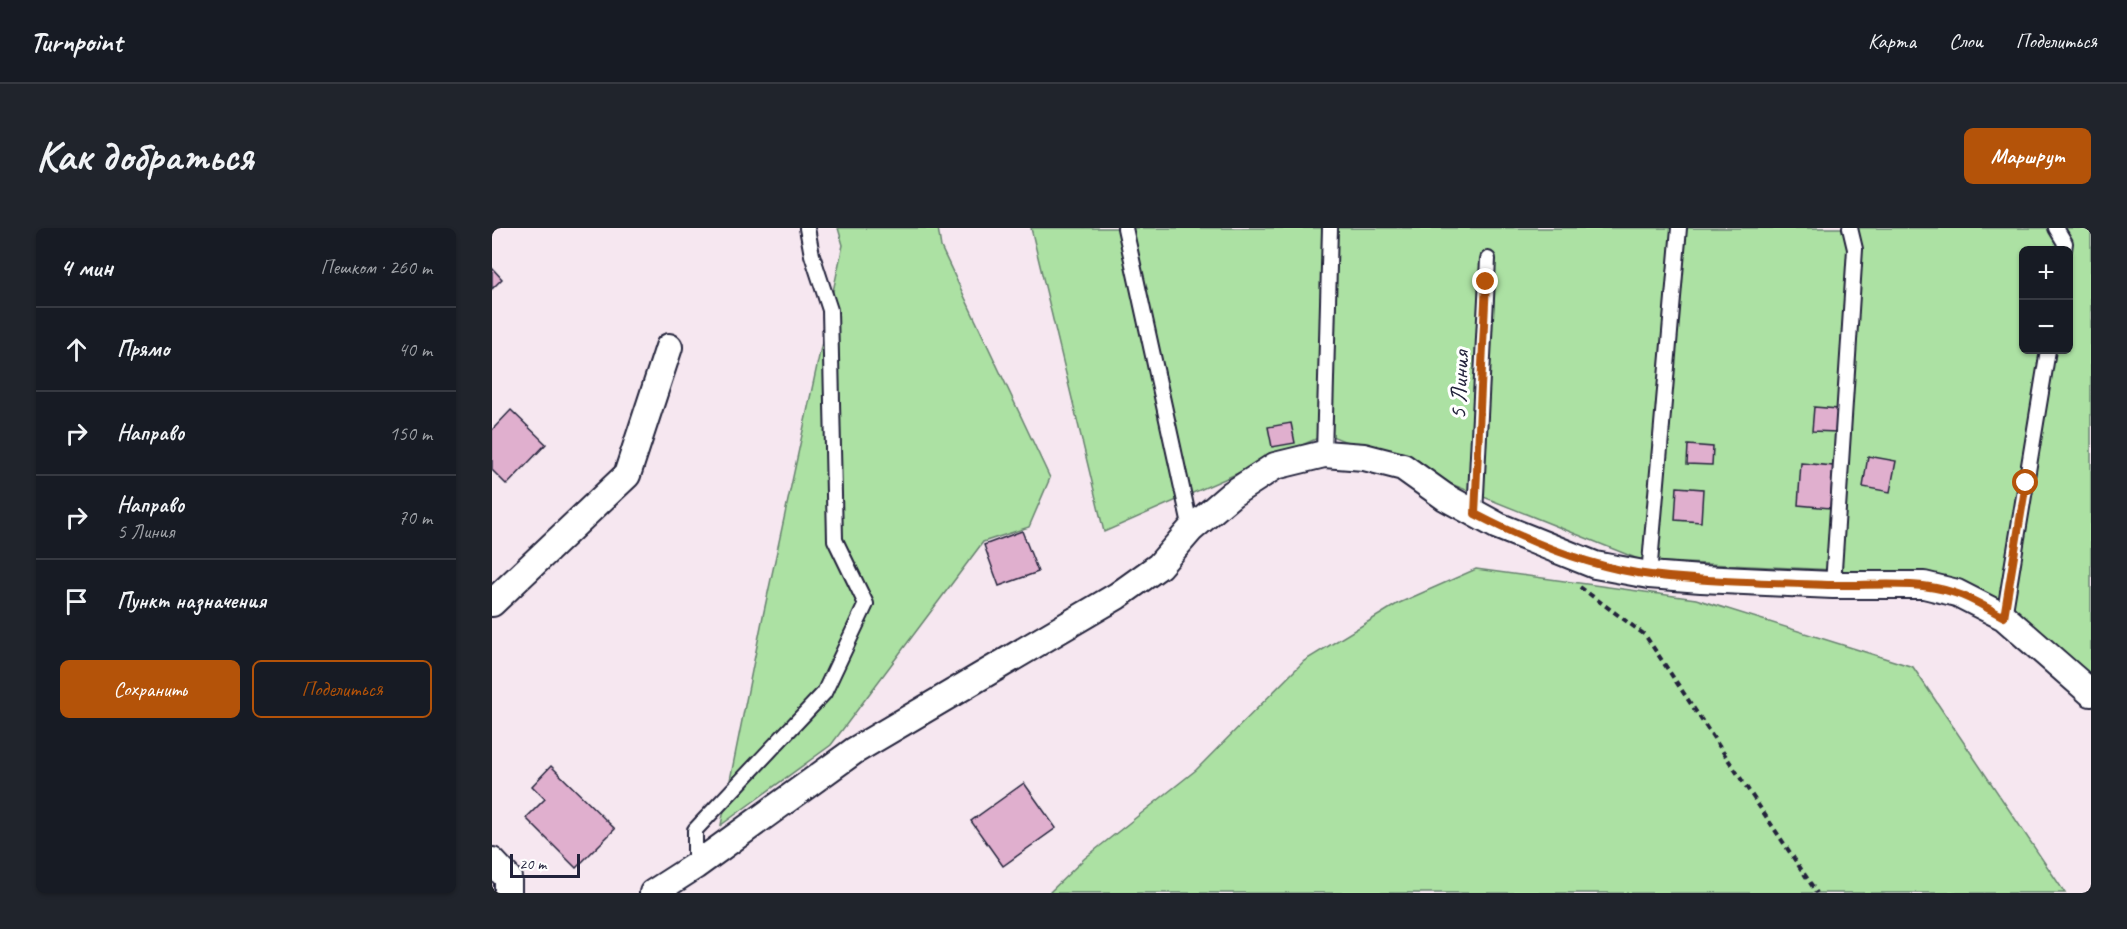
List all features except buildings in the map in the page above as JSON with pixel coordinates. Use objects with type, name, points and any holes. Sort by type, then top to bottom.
[{"type":"street","points":[[492,603],[627,476],[669,347]]},
{"type":"street","points":[[653,893],[695,866],[854,751],[1117,596],[1159,566],[1191,529],[1232,494],[1275,466],[1324,454],[1364,457],[1403,467],[1445,497],[1498,526],[1595,565],[1649,575],[1833,585],[1924,585],[1957,593],[2004,617],[2091,693]]},
{"type":"street","points":[[492,861],[508,878],[508,893]]},
{"type":"lane","points":[[695,866],[695,830],[824,693],[866,604],[835,540],[830,310],[812,255],[807,228]]},
{"type":"lane","points":[[1125,228],[1191,529]]},
{"type":"lane","points":[[1324,454],[1330,228]]},
{"type":"lane","points":[[1649,575],[1679,228]]},
{"type":"lane","points":[[1833,585],[1855,249],[1850,228]]},
{"type":"lane","points":[[2056,228],[2065,246]]},
{"type":"lane","name":"5 Линия","points":[[1475,514],[1488,259]]},
{"type":"lane","points":[[2004,617],[2047,354]]},
{"type":"path","points":[[1571,580],[1645,635],[1817,893]]},
{"type":"green space","points":[[838,228],[938,228],[941,247],[1050,478],[1029,527],[983,542],[831,745],[721,825],[763,616],[843,245]]},
{"type":"green space","points":[[1031,228],[2091,228],[2091,686],[1967,583],[1837,570],[1643,561],[1327,434],[1104,532]]},
{"type":"green space","points":[[1476,569],[1696,599],[1913,667],[2065,893],[1049,893],[1085,858],[1196,770],[1304,661],[1397,604]]},
{"type":"route","points":[[1486,282],[1475,514],[1498,526],[1595,565],[1649,575],[1701,579],[1833,585],[1924,585],[1957,593],[2004,617],[2026,483]]}]
